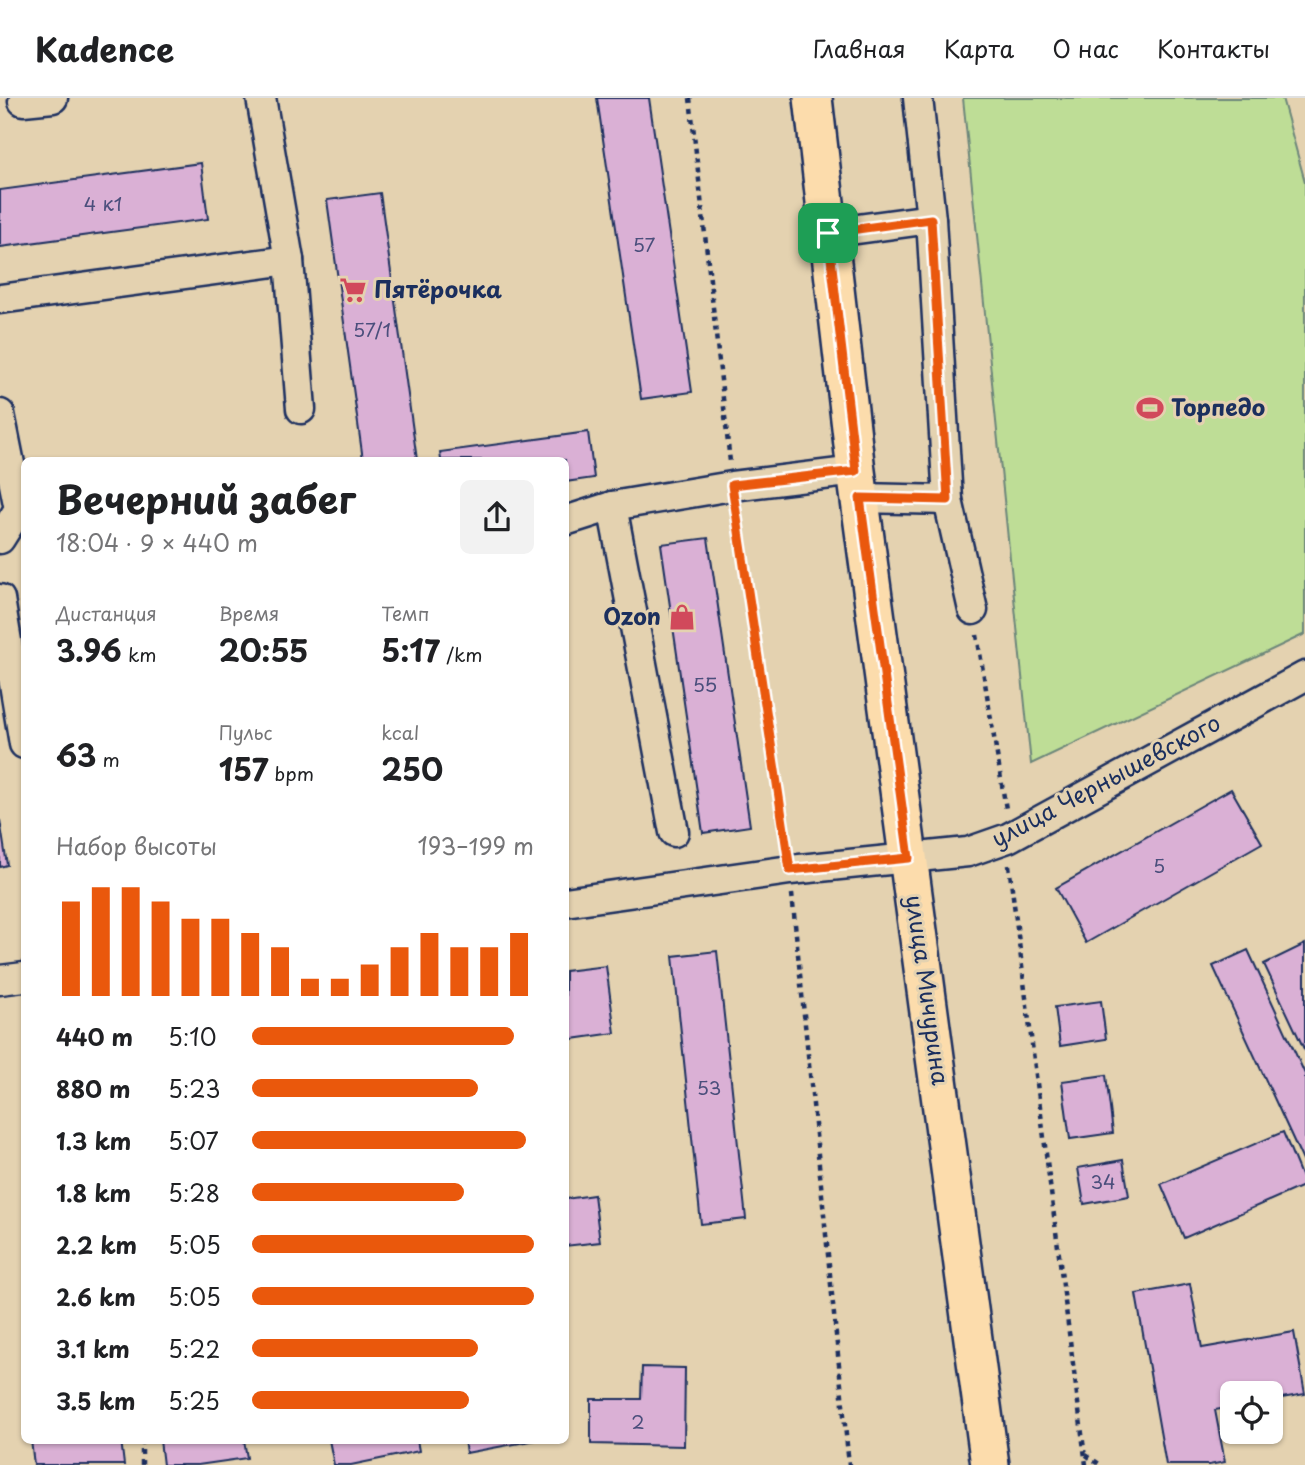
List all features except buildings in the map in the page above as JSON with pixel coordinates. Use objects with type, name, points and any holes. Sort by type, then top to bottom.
[{"type":"main road","name":"улица Мичурина","points":[[813,98],[858,485],[990,1465]]},
{"type":"street","points":[[23,101],[53,98]]},
{"type":"street","points":[[261,98],[289,260],[301,409]]},
{"type":"street","points":[[918,98],[931,219],[948,500],[973,610]]},
{"type":"street","points":[[828,233],[931,219]]},
{"type":"street","points":[[0,299],[289,260]]},
{"type":"street","points":[[0,414],[19,509],[0,539]]},
{"type":"street","points":[[569,520],[612,506],[732,485],[858,485],[948,500]]},
{"type":"street","points":[[612,506],[674,832]]},
{"type":"street","points":[[0,599],[21,726]]},
{"type":"street","name":"улица Чернышевского","points":[[569,901],[790,870],[968,852],[1008,838],[1305,676]]},
{"type":"street","points":[[0,980],[21,977]]},
{"type":"path","points":[[690,98],[732,485],[790,870],[849,1465]]},
{"type":"path","points":[[973,610],[1006,810]]},
{"type":"path","points":[[1007,853],[1086,1465]]},
{"type":"path","points":[[142,1444],[142,1465]]},
{"type":"path","points":[[1085,1454],[1101,1465]]},
{"type":"green space","name":"Торпедо","points":[[963,98],[1282,98],[1305,182],[1305,634],[1031,764]]},
{"type":"place","name":"Пятёрочка","points":[[353,290]]},
{"type":"place","name":"Торпедо","points":[[1150,408]]},
{"type":"place","name":"Ozon","points":[[682,617]]},
{"type":"route","points":[[931,219],[948,500],[860,498],[909,858],[790,870],[732,485],[856,471],[828,233],[931,219]]}]
